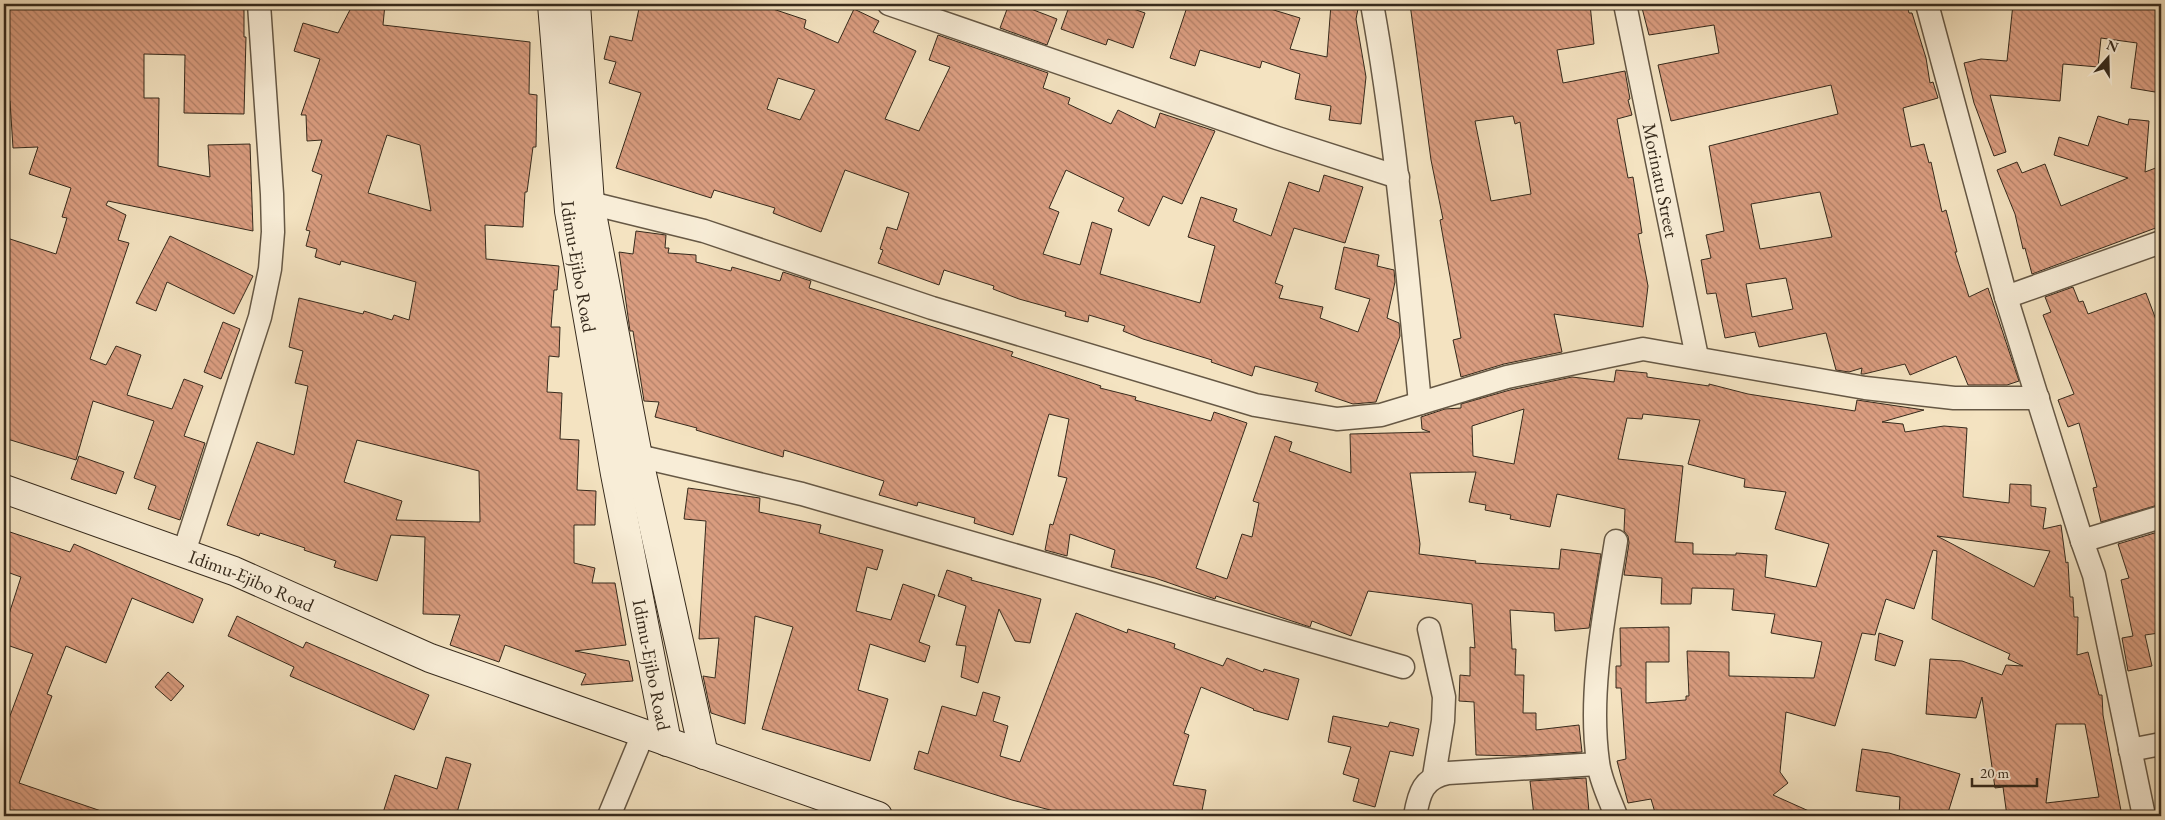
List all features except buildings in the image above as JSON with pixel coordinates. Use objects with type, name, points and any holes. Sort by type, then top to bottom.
[{"type":"main road","name":"Idimu-Ejibo Road","points":[[552,4],[569,211],[589,256],[638,456],[704,755]]},
{"type":"main road","name":"Idimu-Ejibo Road","points":[[4,488],[243,575],[430,658],[655,738],[615,474],[589,256],[590,203],[576,4]]},
{"type":"main road","points":[[655,738],[878,816]]},
{"type":"street","points":[[184,552],[260,318],[270,269],[273,232],[272,194],[259,4]]},
{"type":"street","points":[[889,4],[1278,138],[1398,177]]},
{"type":"street","points":[[1372,4],[1385,75],[1398,177],[1420,403]]},
{"type":"street","name":"Morinatu Street","points":[[1625,4],[1697,357]]},
{"type":"street","points":[[1927,4],[2006,297],[2094,575],[2144,816]]},
{"type":"street","points":[[590,203],[704,231],[932,308],[1255,405],[1336,419],[1381,415],[1507,377],[1643,349],[1865,388],[1954,398],[2038,398]]},
{"type":"street","points":[[2006,297],[2161,242]]},
{"type":"street","points":[[638,456],[802,494],[1403,668]]},
{"type":"street","points":[[2082,541],[2161,517]]},
{"type":"street","points":[[1616,541],[1602,630],[1597,687],[1596,733],[1598,764],[1616,816]]},
{"type":"street","points":[[1415,816],[1422,789],[1434,776],[1443,720],[1444,697],[1429,629]]},
{"type":"street","points":[[609,816],[655,738]]},
{"type":"street","points":[[2130,750],[2161,744]]},
{"type":"street","points":[[1434,776],[1448,773],[1598,764]]}]
